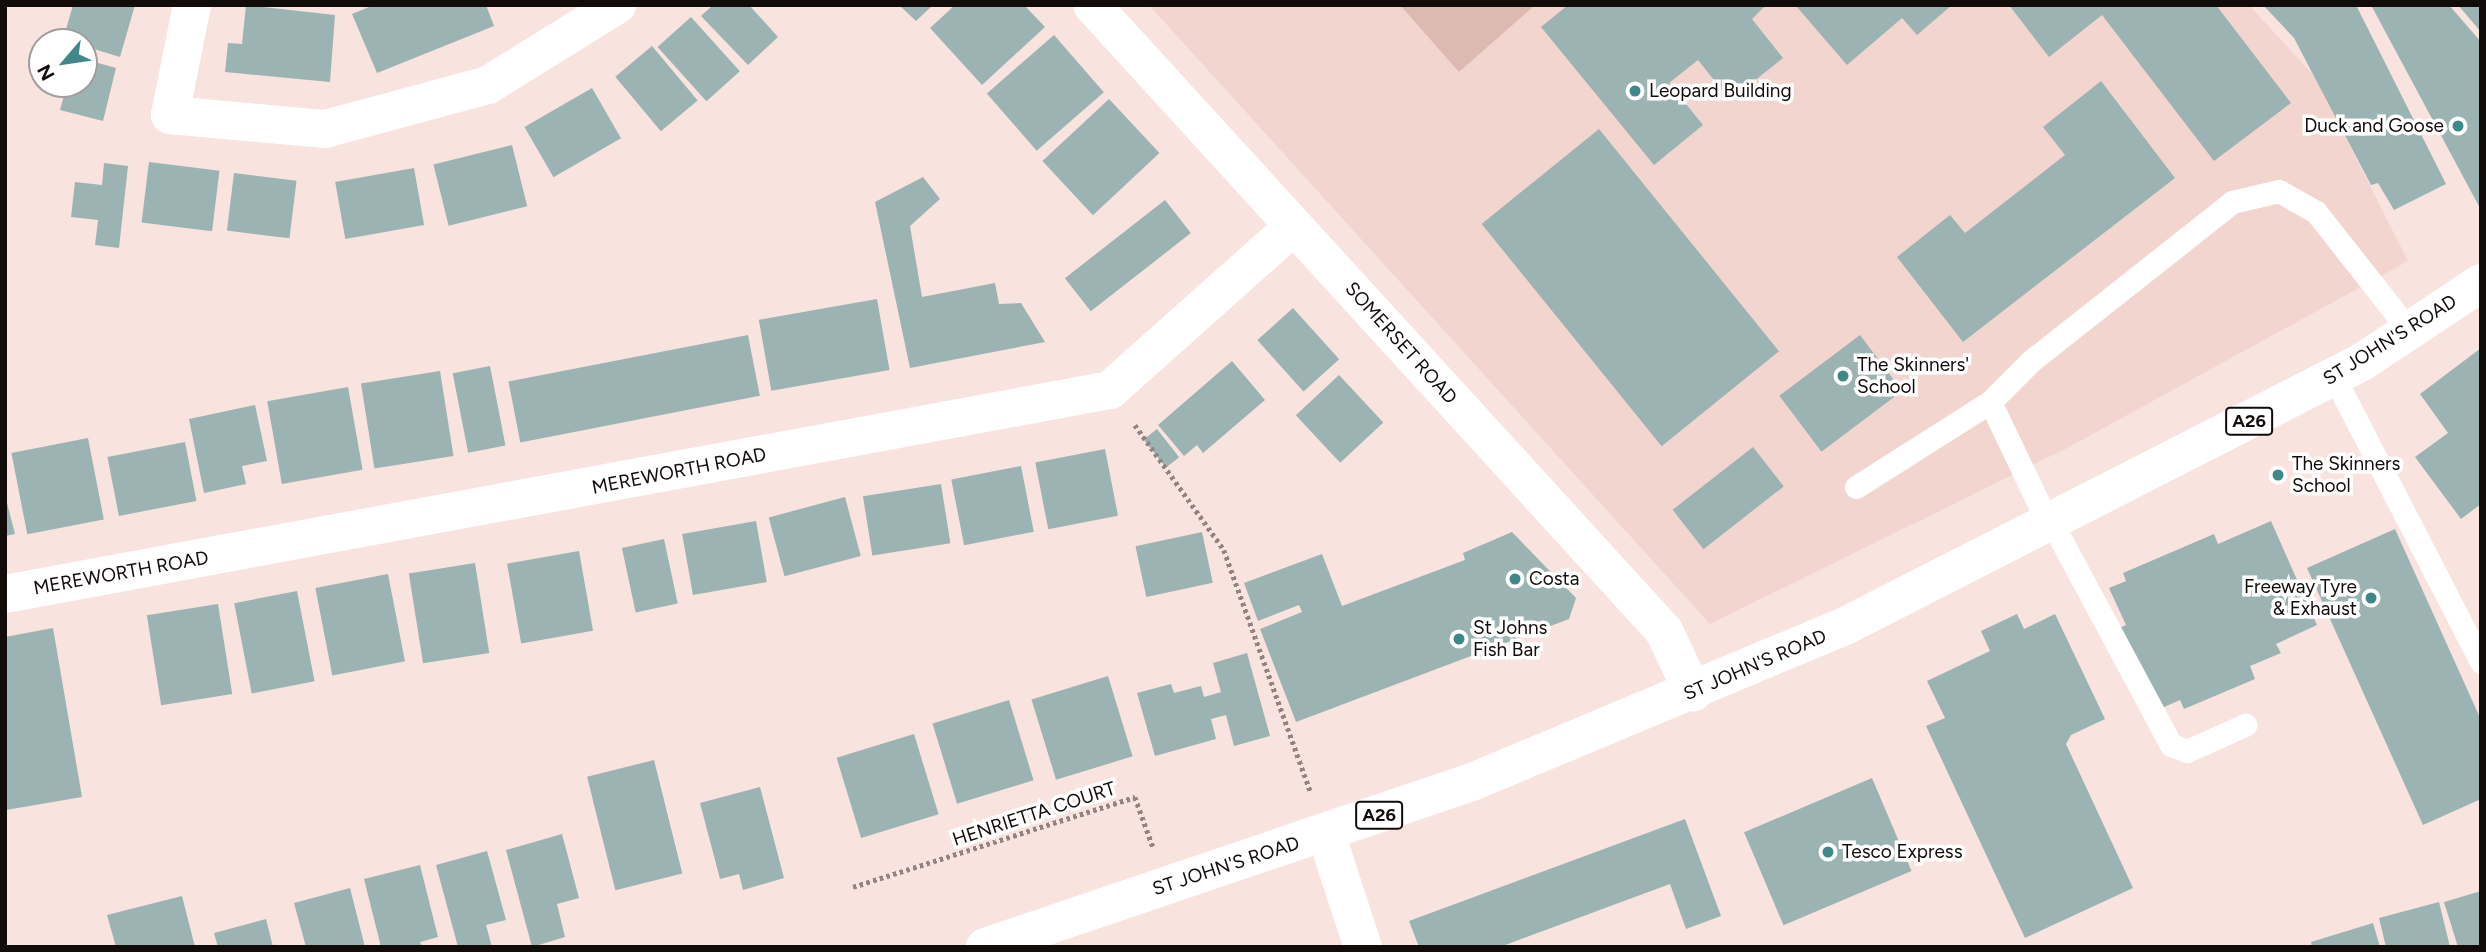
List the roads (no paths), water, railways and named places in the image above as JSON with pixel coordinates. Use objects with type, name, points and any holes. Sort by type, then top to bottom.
[{"type":"main road","points":[[192,5],[170,115],[325,130],[488,85],[617,5]]},
{"type":"main road","name":"SOMERSET ROAD","points":[[1092,5],[1664,631],[1693,692]]},
{"type":"main road","name":"MEREWORTH ROAD","points":[[5,594],[1110,390],[1294,226]]},
{"type":"main road","name":"ST JOHN'S ROAD","points":[[985,947],[1326,834],[1472,782],[1693,692],[1847,625],[2050,524],[2334,377],[2481,283]]},
{"type":"main road","points":[[1326,834],[1363,947]]},
{"type":"lane","points":[[1856,487],[1990,402],[2031,361],[2232,202],[2279,191],[2316,212],[2409,330]]},
{"type":"lane","points":[[2334,377],[2481,662]]},
{"type":"lane","points":[[1990,402],[2050,524],[2171,745],[2187,751],[2245,724]]},
{"type":"place","name":"Leopard Building","points":[[1635,91]]},
{"type":"place","name":"Duck and Goose","points":[[2458,126]]},
{"type":"place","name":"The Skinners' School","points":[[1843,376]]},
{"type":"place","name":"The Skinners School","points":[[2278,475]]},
{"type":"place","name":"Costa","points":[[1515,579]]},
{"type":"place","name":"Freeway Tyre & Exhaust","points":[[2371,598]]},
{"type":"place","name":"St Johns Fish Bar","points":[[1459,639]]},
{"type":"place","name":"Tesco Express","points":[[1828,852]]}]
